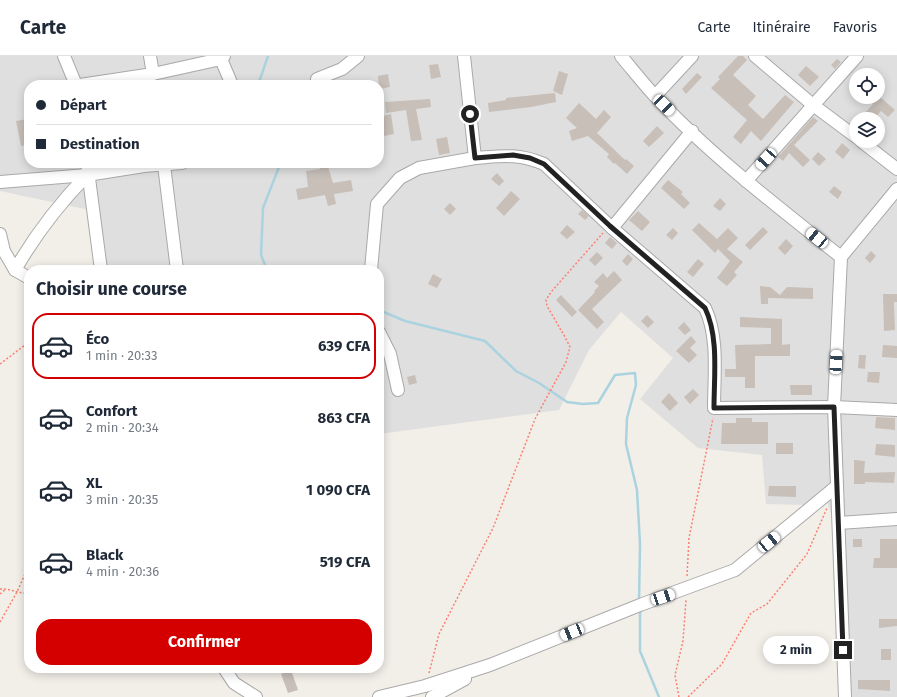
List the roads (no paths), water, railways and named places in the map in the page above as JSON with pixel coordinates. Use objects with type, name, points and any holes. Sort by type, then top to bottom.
[{"type":"street","points":[[64,56],[74,80]]},
{"type":"street","points":[[150,56],[153,74]]},
{"type":"street","points":[[317,79],[342,69],[358,56]]},
{"type":"street","points":[[464,56],[475,158]]},
{"type":"street","points":[[621,56],[655,96],[746,181],[840,257]]},
{"type":"street","points":[[655,96],[692,56]]},
{"type":"street","points":[[755,56],[849,132]]},
{"type":"street","points":[[746,181],[857,56]]},
{"type":"street","points":[[113,80],[153,74],[222,58],[230,80]]},
{"type":"street","points":[[611,227],[692,131]]},
{"type":"street","points":[[870,148],[897,168]]},
{"type":"street","points":[[371,265],[377,204],[400,178],[418,168],[475,158],[513,155],[530,158],[544,164],[611,227],[705,308],[712,321],[714,408],[834,407],[897,410]]},
{"type":"street","points":[[0,182],[87,169],[106,168]]},
{"type":"street","points":[[164,168],[176,265]]},
{"type":"street","points":[[87,169],[100,265]]},
{"type":"street","points":[[15,270],[29,244],[87,169]]},
{"type":"street","points":[[845,697],[834,407],[840,257],[897,189]]},
{"type":"street","points":[[0,234],[4,251],[15,270],[24,275]]},
{"type":"street","points":[[384,342],[390,354],[398,390]]},
{"type":"street","points":[[379,697],[425,686],[490,665],[640,605],[735,570],[837,486]]},
{"type":"street","points":[[839,523],[897,519]]},
{"type":"street","points":[[432,697],[490,665]]},
{"type":"street","points":[[227,673],[234,683],[256,697]]},
{"type":"waterway","points":[[260,80],[268,56]]},
{"type":"waterway","points":[[265,265],[261,255],[263,208],[279,168]]},
{"type":"waterway","points":[[384,312],[405,321],[485,341],[516,371],[539,383],[567,402],[583,404],[598,403],[615,375],[635,373],[636,385],[627,418],[626,444],[637,490],[640,544],[639,602]]},
{"type":"waterway","points":[[640,609],[640,651],[659,697]]}]
